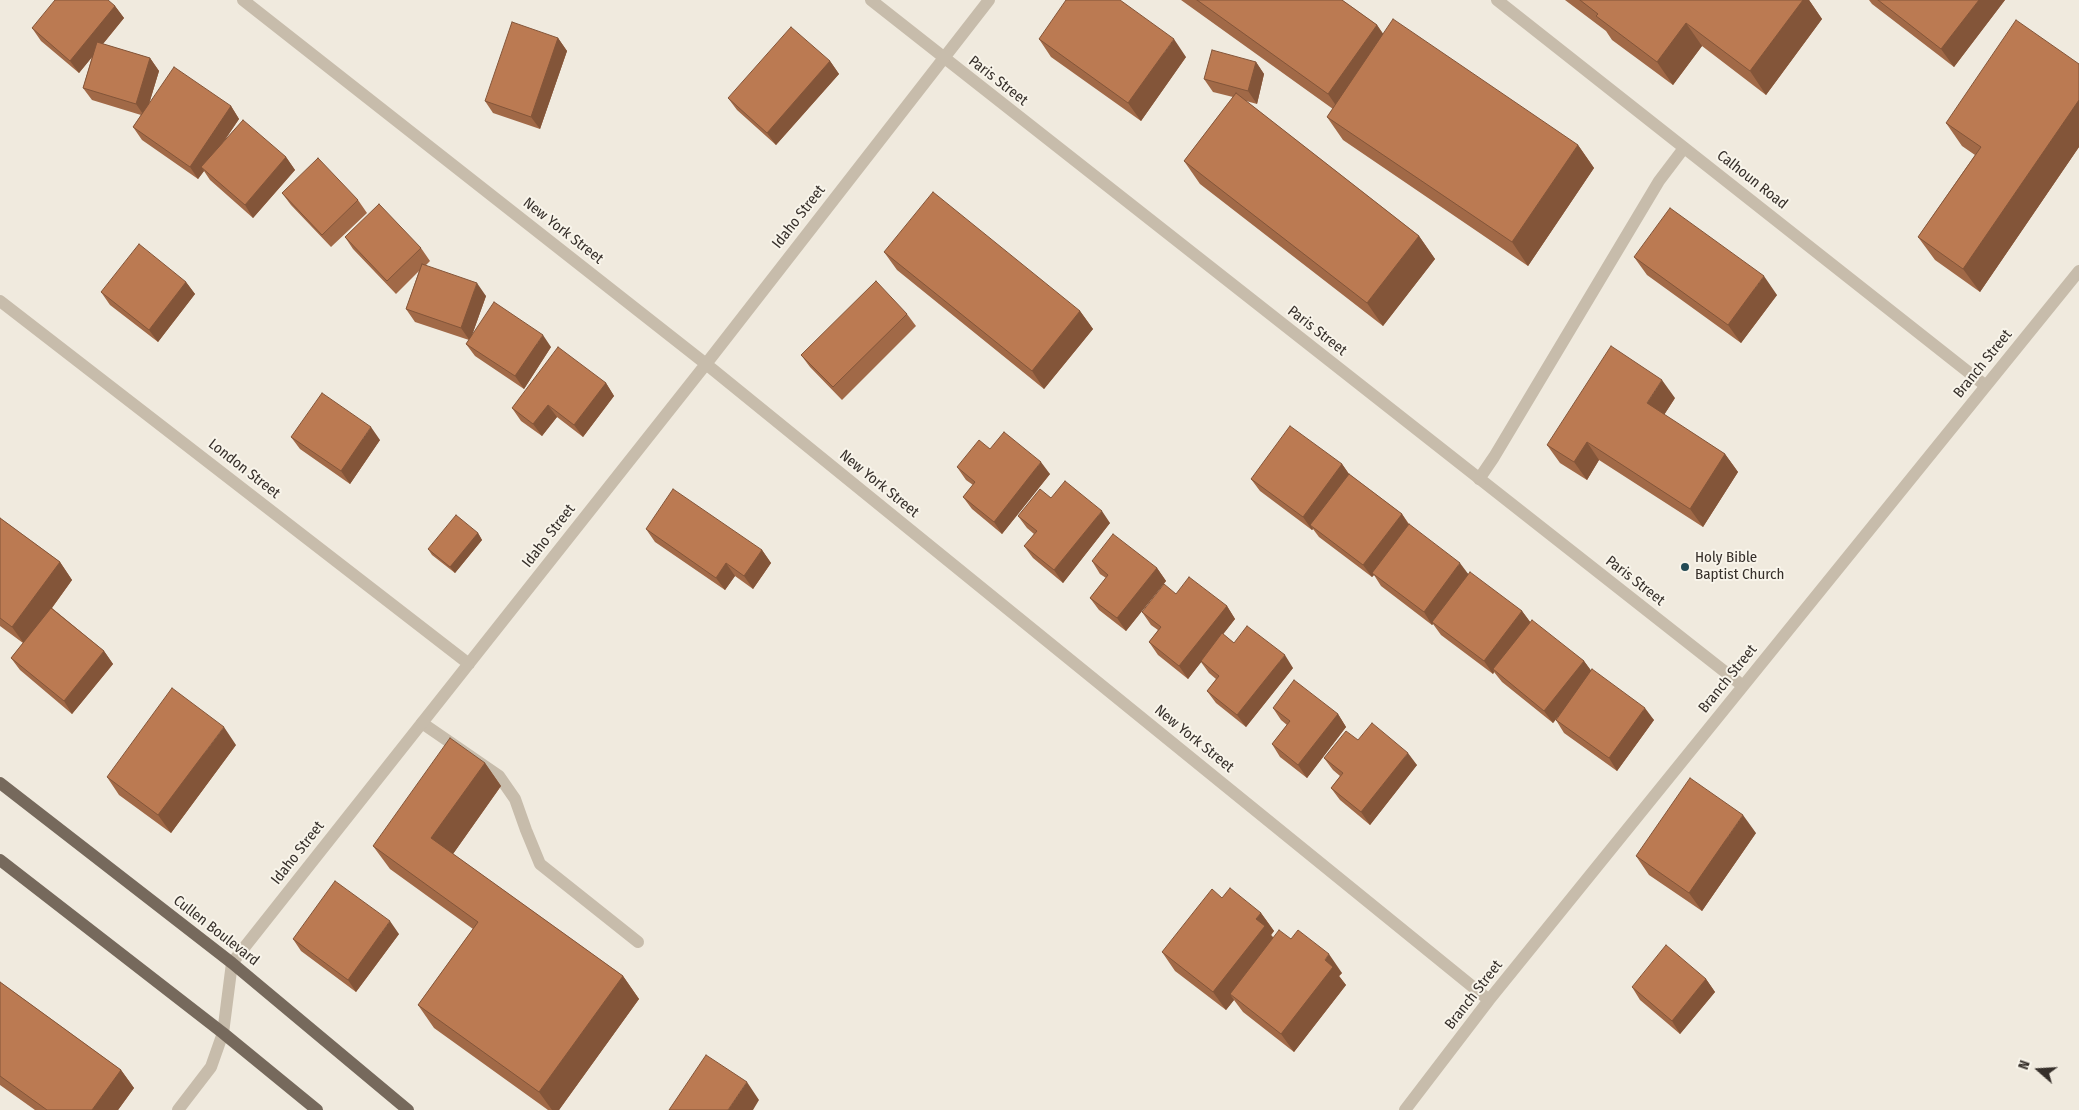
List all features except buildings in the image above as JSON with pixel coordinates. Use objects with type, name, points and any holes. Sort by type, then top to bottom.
[{"type":"main road","name":"Cullen Boulevard","points":[[0,783],[232,963],[408,1110]]},
{"type":"main road","points":[[0,860],[223,1033],[317,1110]]},
{"type":"street","name":"New York Street","points":[[243,0],[706,364],[1489,1000]]},
{"type":"street","name":"Paris Street","points":[[871,0],[1743,686]]},
{"type":"street","name":"Idaho Street","points":[[232,963],[706,364],[989,0]]},
{"type":"street","name":"Calhoun Road","points":[[1497,0],[1986,386]]},
{"type":"street","points":[[1479,478],[1494,457],[1659,181],[1684,148]]},
{"type":"street","name":"Branch Street","points":[[1405,1110],[1489,1000],[2079,271]]},
{"type":"street","name":"London Street","points":[[0,300],[469,664]]},
{"type":"street","points":[[422,723],[499,776],[515,798],[540,864],[638,942]]},
{"type":"street","points":[[178,1110],[211,1067],[223,1033],[232,963]]},
{"type":"place","name":"Holy Bible Baptist Church","points":[[1685,567]]}]
